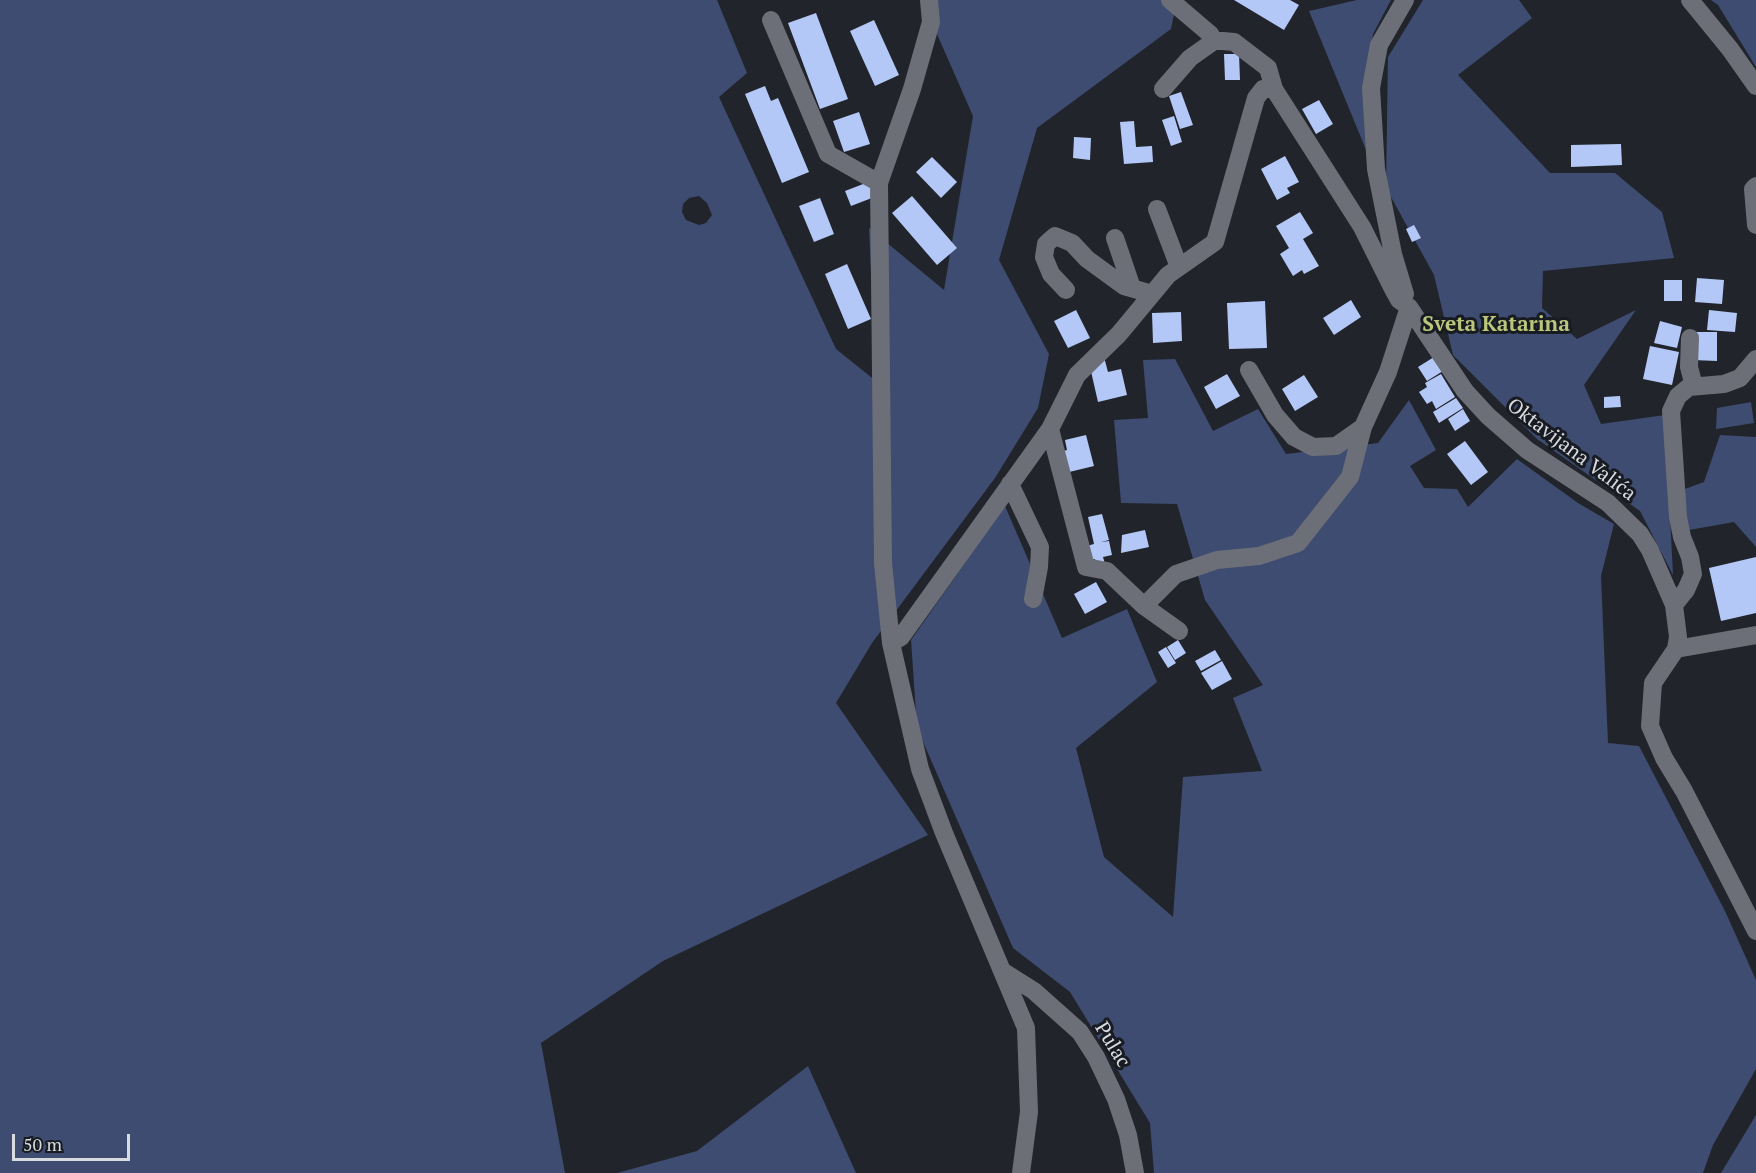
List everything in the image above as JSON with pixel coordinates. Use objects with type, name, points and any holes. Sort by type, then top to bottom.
[{"type":"street","points":[[929,0],[931,22],[912,89],[879,183],[883,563],[891,644],[920,769],[944,833],[1026,1028],[1029,1112],[1021,1173]]},
{"type":"street","points":[[1163,89],[1190,58],[1214,41],[1210,34],[1170,0]]},
{"type":"street","points":[[1144,606],[1176,574],[1217,560],[1259,556],[1298,543],[1350,477],[1363,427],[1388,372],[1409,307],[1393,254],[1376,169],[1371,88],[1378,45],[1405,0]]},
{"type":"street","points":[[1690,0],[1730,49],[1756,86]]},
{"type":"street","points":[[771,20],[828,154],[879,183]]},
{"type":"street","name":"Oktavijana Valića","points":[[1214,41],[1234,42],[1269,68],[1274,88],[1362,227],[1399,300],[1409,307],[1465,391],[1488,416],[1527,450],[1608,502],[1640,534],[1659,568],[1674,605],[1678,637],[1676,650]]},
{"type":"street","points":[[891,644],[901,637],[1050,429],[1077,375],[1119,334],[1167,275],[1215,242],[1249,100],[1256,98],[1263,90],[1274,88]]},
{"type":"street","points":[[1756,186],[1753,189],[1756,225]]},
{"type":"street","points":[[1157,209],[1179,267]]},
{"type":"street","points":[[1066,290],[1051,274],[1044,257],[1046,244],[1055,236],[1072,243],[1107,275],[1124,286],[1152,294]]},
{"type":"street","points":[[1115,238],[1132,288]]},
{"type":"street","points":[[1690,338],[1689,367],[1694,386]]},
{"type":"street","points":[[1674,605],[1686,590],[1693,574],[1677,517],[1671,411],[1678,396],[1689,387],[1724,384],[1740,378],[1756,359]]},
{"type":"street","points":[[1248,370],[1259,384],[1275,416],[1294,437],[1313,447],[1336,446],[1363,427]]},
{"type":"street","points":[[1050,429],[1086,567],[1107,571],[1144,606],[1179,631]]},
{"type":"street","points":[[1010,484],[1040,547],[1033,598]]},
{"type":"street","points":[[1756,635],[1676,650],[1653,683],[1650,726],[1664,759],[1684,791],[1756,930]]},
{"type":"street","name":"Pulac","points":[[1004,972],[1034,991],[1080,1032],[1096,1057],[1116,1099],[1128,1135],[1135,1173]]},
{"type":"shaded area","points":[[0,0],[717,0],[747,73],[719,97],[836,349],[876,381],[869,228],[944,290],[973,116],[922,0],[1177,0],[1171,29],[1037,128],[999,260],[1049,354],[1038,408],[995,478],[872,643],[836,703],[928,835],[663,961],[541,1043],[565,1173],[0,1173]],"holes":[[[699,196],[707,203],[712,215],[706,223],[699,225],[686,220],[682,212],[683,204],[689,198]]]},
{"type":"shaded area","points":[[1357,0],[1391,0],[1373,34],[1365,91],[1371,162],[1309,11]]},
{"type":"shaded area","points":[[1423,0],[1519,0],[1532,18],[1458,75],[1550,173],[1615,173],[1662,212],[1674,258],[1543,271],[1542,308],[1577,339],[1636,310],[1584,385],[1601,424],[1665,415],[1673,575],[1640,511],[1537,439],[1453,355],[1434,275],[1386,188],[1388,57]]},
{"type":"shaded area","points":[[1711,0],[1756,0],[1756,67],[1718,5]]},
{"type":"shaded area","points":[[1175,359],[1213,431],[1258,409],[1286,454],[1378,443],[1409,400],[1436,450],[1410,466],[1424,488],[1457,489],[1468,507],[1517,459],[1578,503],[1614,524],[1601,576],[1608,743],[1639,746],[1725,911],[1756,980],[1756,1069],[1713,1145],[1703,1173],[1154,1173],[1150,1123],[1070,992],[1013,948],[917,728],[911,640],[1005,506],[1062,638],[1127,609],[1157,682],[1076,748],[1104,857],[1173,917],[1183,777],[1262,771],[1233,698],[1263,685],[1205,600],[1177,504],[1121,503],[1114,420],[1148,418],[1143,360]]},
{"type":"shaded area","points":[[1751,402],[1754,423],[1716,429],[1717,408]]},
{"type":"shaded area","points":[[1720,435],[1756,437],[1756,547],[1734,522],[1689,530],[1682,490],[1704,482]]},
{"type":"shaded area","points":[[808,1066],[856,1173],[617,1173],[697,1151]]},
{"type":"shaded area","points":[[1756,1115],[1756,1173],[1721,1173]]},
{"type":"building","points":[[1234,0],[1290,0],[1299,5],[1284,30]]},
{"type":"building","points":[[816,13],[848,99],[820,109],[788,23]]},
{"type":"building","points":[[874,20],[899,75],[875,86],[850,31]]},
{"type":"building","points":[[1224,54],[1239,54],[1240,80],[1225,80]]},
{"type":"building","points":[[765,86],[771,101],[778,98],[809,172],[782,183],[745,94]]},
{"type":"building","points":[[1181,92],[1193,125],[1180,129],[1169,96]]},
{"type":"building","points":[[1319,100],[1333,124],[1316,134],[1302,109]]},
{"type":"building","points":[[859,112],[870,144],[844,152],[833,121]]},
{"type":"building","points":[[1174,116],[1182,142],[1171,146],[1162,120]]},
{"type":"building","points":[[1134,121],[1136,147],[1152,146],[1153,162],[1124,164],[1120,122]]},
{"type":"building","points":[[1074,137],[1091,138],[1090,160],[1073,158]]},
{"type":"building","points":[[1621,144],[1622,165],[1571,167],[1571,145]]},
{"type":"building","points":[[1285,156],[1299,182],[1287,188],[1290,193],[1277,200],[1261,169]]},
{"type":"building","points":[[932,157],[957,182],[941,198],[916,172]]},
{"type":"building","points":[[871,181],[877,196],[851,206],[845,191]]},
{"type":"building","points":[[912,196],[957,248],[937,265],[892,213]]},
{"type":"building","points":[[820,198],[834,234],[814,242],[799,206]]},
{"type":"building","points":[[1300,212],[1313,233],[1303,239],[1319,266],[1304,274],[1302,270],[1293,276],[1280,254],[1289,248],[1276,226]]},
{"type":"building","points":[[1414,225],[1421,238],[1412,242],[1406,229]]},
{"type":"building","points":[[847,264],[871,319],[848,329],[825,274]]},
{"type":"building","points":[[1697,278],[1724,280],[1722,304],[1695,302]]},
{"type":"building","points":[[1664,280],[1682,280],[1682,301],[1664,301]]},
{"type":"building","points":[[1351,300],[1361,317],[1334,335],[1323,318]]},
{"type":"building","points":[[1265,301],[1267,348],[1229,349],[1227,303]]},
{"type":"building","points":[[1076,310],[1090,338],[1068,348],[1054,321]]},
{"type":"building","points":[[1709,310],[1737,313],[1735,332],[1707,330]]},
{"type":"building","points":[[1181,312],[1182,341],[1153,343],[1152,313]]},
{"type":"building","points":[[1660,321],[1682,327],[1677,348],[1654,343]]},
{"type":"building","points":[[1694,332],[1717,332],[1717,361],[1693,360]]},
{"type":"building","points":[[1650,346],[1679,352],[1672,385],[1643,379]]},
{"type":"building","points":[[1104,357],[1108,372],[1121,369],[1127,395],[1098,402],[1090,367]]},
{"type":"building","points":[[1434,357],[1443,371],[1427,381],[1418,367]]},
{"type":"building","points":[[1227,374],[1240,396],[1216,409],[1204,387]]},
{"type":"building","points":[[1441,374],[1455,397],[1436,409],[1432,401],[1427,404],[1419,392],[1427,387],[1425,383]]},
{"type":"building","points":[[1304,375],[1318,397],[1295,411],[1282,389]]},
{"type":"building","points":[[1620,396],[1621,407],[1604,408],[1604,397]]},
{"type":"building","points":[[1456,398],[1463,408],[1439,423],[1433,412]]},
{"type":"building","points":[[1463,409],[1470,421],[1455,431],[1448,419]]},
{"type":"building","points":[[1086,435],[1094,466],[1065,473],[1060,452],[1067,450],[1065,440]]},
{"type":"building","points":[[1465,441],[1488,472],[1471,485],[1447,454]]},
{"type":"building","points":[[1102,514],[1109,540],[1101,542],[1109,541],[1112,555],[1103,557],[1105,564],[1097,567],[1095,559],[1087,561],[1083,547],[1094,544],[1088,517]]},
{"type":"building","points":[[1145,530],[1149,547],[1121,553],[1122,535]]},
{"type":"building","points":[[1756,557],[1756,613],[1721,621],[1709,568]]},
{"type":"building","points":[[1096,582],[1107,602],[1085,614],[1074,594]]},
{"type":"building","points":[[1178,640],[1186,653],[1175,660],[1167,647]]},
{"type":"building","points":[[1166,647],[1176,663],[1168,668],[1158,652]]},
{"type":"building","points":[[1215,650],[1221,660],[1201,671],[1195,661]]},
{"type":"building","points":[[1222,661],[1232,679],[1212,690],[1201,673]]},
{"type":"district","name":"Sveta Katarina","points":[[1496,325]]}]
